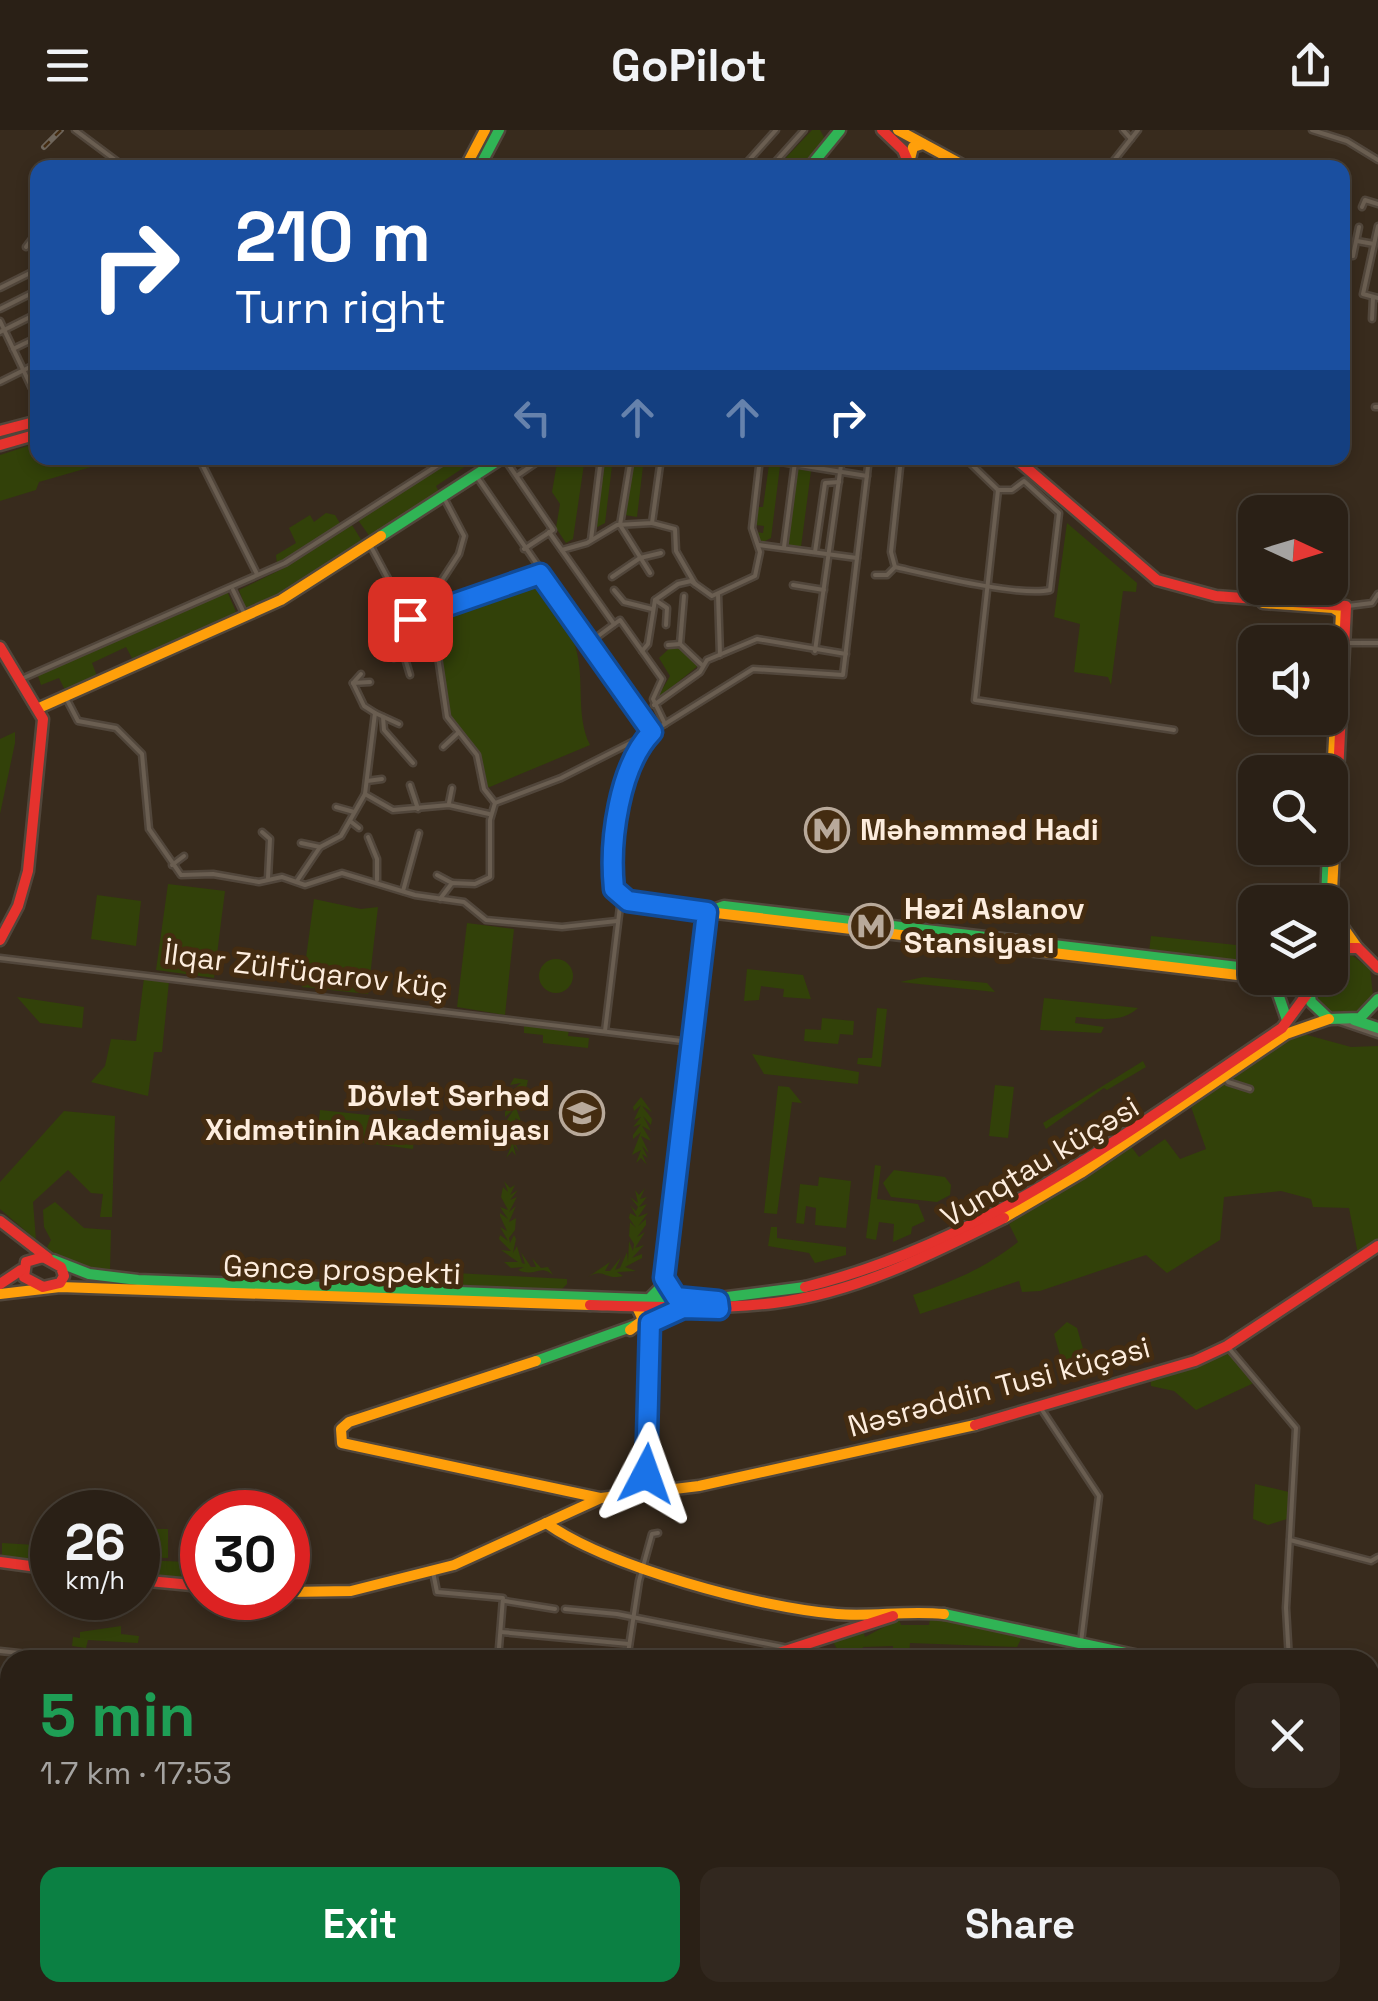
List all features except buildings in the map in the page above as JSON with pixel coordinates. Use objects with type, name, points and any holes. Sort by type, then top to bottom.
[{"type":"main road","points":[[468,160],[484,130]]},
{"type":"main road","points":[[484,160],[499,130]]},
{"type":"main road","points":[[816,160],[840,130]]},
{"type":"main road","points":[[882,130],[903,150],[906,160]]},
{"type":"main road","points":[[898,130],[912,134],[953,160]]},
{"type":"main road","points":[[909,160],[912,134]]},
{"type":"main road","points":[[910,160],[913,147],[924,144]]},
{"type":"main road","points":[[0,431],[30,423]]},
{"type":"main road","points":[[0,445],[30,436]]},
{"type":"main road","points":[[39,708],[281,600],[491,465]]},
{"type":"main road","points":[[1018,465],[1033,484],[1148,577],[1221,598],[1342,610],[1342,625]]},
{"type":"main road","points":[[1021,465],[1148,577]]},
{"type":"main road","points":[[0,646],[39,708],[42,732],[28,872],[18,906],[0,940]]},
{"type":"main road","points":[[1339,735],[1332,910],[1336,923],[1377,966]]},
{"type":"main road","points":[[649,1298],[658,1294],[664,1278],[707,912],[724,906],[1238,974]]},
{"type":"main road","points":[[1348,948],[1358,948]]},
{"type":"main road","points":[[1182,964],[1238,968]]},
{"type":"main road","points":[[1280,995],[1284,1029]]},
{"type":"main road","points":[[1284,1029],[1307,995]]},
{"type":"main road","points":[[1309,995],[1316,1009],[1333,1020]]},
{"type":"main road","points":[[1354,1020],[1378,1001]]},
{"type":"main road","points":[[1284,1029],[1354,1020],[1378,1032]]},
{"type":"main road","name":"Vunqtau küçəsi","points":[[682,1304],[718,1305],[798,1296],[893,1271],[977,1236],[1224,1076],[1284,1029]]},
{"type":"main road","name":"Vunqtau küçəsi","points":[[696,1301],[718,1305],[888,1264],[973,1229],[1284,1029]]},
{"type":"main road","points":[[0,1221],[61,1267],[63,1279],[43,1287],[27,1280],[20,1238]]},
{"type":"main road","name":"Nəsrəddin Tusi küçəsi","points":[[601,1498],[643,1494],[946,1433],[1204,1358],[1378,1246]]},
{"type":"main road","points":[[0,1284],[16,1277],[24,1264],[51,1259]]},
{"type":"main road","name":"Gəncə prospekti","points":[[51,1259],[114,1278],[649,1298],[682,1304]]},
{"type":"main road","points":[[601,1498],[352,1448],[342,1443],[341,1429],[349,1422],[650,1323],[682,1304],[664,1278]]},
{"type":"main road","name":"Gəncə prospekti","points":[[0,1294],[43,1287],[633,1305],[696,1301]]},
{"type":"main road","points":[[630,1330],[643,1320],[642,1311],[633,1305]]},
{"type":"main road","points":[[572,1492],[578,1500],[575,1509]]},
{"type":"main road","points":[[310,1592],[350,1591],[433,1572],[601,1498]]},
{"type":"main road","points":[[546,1523],[558,1534],[762,1602],[853,1614],[920,1611],[1113,1650]]},
{"type":"main road","points":[[0,1562],[30,1566]]},
{"type":"main road","points":[[783,1650],[902,1612]]},
{"type":"main road","points":[[845,1632],[853,1614]]},
{"type":"street","points":[[75,130],[115,160]]},
{"type":"street","points":[[749,160],[776,130]]},
{"type":"street","points":[[777,160],[804,130]]},
{"type":"street","points":[[1122,130],[1131,138]]},
{"type":"street","points":[[1114,160],[1138,130]]},
{"type":"street","points":[[1312,130],[1332,132],[1378,160]]},
{"type":"street","points":[[1362,207],[1366,200],[1378,204]]},
{"type":"street","points":[[1372,319],[1376,298],[1364,294],[1378,226]]},
{"type":"street","points":[[1354,256],[1359,227]]},
{"type":"street","points":[[1356,241],[1374,244]]},
{"type":"street","points":[[26,248],[30,242]]},
{"type":"street","points":[[0,288],[30,273]]},
{"type":"street","points":[[0,309],[30,294]]},
{"type":"street","points":[[2,331],[30,317]]},
{"type":"street","points":[[0,321],[30,381]]},
{"type":"street","points":[[13,350],[30,341]]},
{"type":"street","points":[[0,382],[30,368]]},
{"type":"street","points":[[202,465],[258,576]]},
{"type":"street","points":[[18,680],[285,563],[437,465]]},
{"type":"street","points":[[508,465],[553,530],[524,550]]},
{"type":"street","points":[[516,476],[534,465]]},
{"type":"street","points":[[591,540],[599,465]]},
{"type":"street","points":[[630,465],[620,525],[650,573]]},
{"type":"street","points":[[652,523],[660,465]]},
{"type":"street","points":[[562,550],[620,525],[652,523],[675,529],[676,551],[704,594],[718,594],[752,580],[758,570],[760,546],[752,528],[757,465]]},
{"type":"street","points":[[784,547],[794,465]]},
{"type":"street","points":[[808,465],[867,476]]},
{"type":"street","points":[[815,650],[841,465]]},
{"type":"street","points":[[438,874],[452,883],[488,880],[495,803],[562,778],[652,732],[753,669],[843,675],[869,465]]},
{"type":"street","points":[[895,568],[891,552],[900,465]]},
{"type":"street","points":[[895,568],[988,586],[1046,592],[1052,588],[1060,516],[1033,484],[1022,480],[1012,490],[998,490],[972,465]]},
{"type":"street","points":[[475,474],[652,732]]},
{"type":"street","points":[[815,552],[825,483],[839,482]]},
{"type":"street","points":[[998,490],[977,701],[1174,730]]},
{"type":"street","points":[[443,496],[464,536],[458,554],[435,591],[437,650],[448,717],[477,754],[484,789],[495,803]]},
{"type":"street","points":[[549,532],[614,624]]},
{"type":"street","points":[[369,543],[393,584],[404,616],[404,655],[410,675]]},
{"type":"street","points":[[760,546],[857,558]]},
{"type":"street","points":[[612,577],[640,558],[660,554]]},
{"type":"street","points":[[875,575],[888,575],[895,568]]},
{"type":"street","points":[[404,616],[417,620],[540,574]]},
{"type":"street","points":[[642,651],[648,644],[655,600],[678,584],[695,584]]},
{"type":"street","points":[[793,586],[824,590]]},
{"type":"street","points":[[232,588],[246,617]]},
{"type":"street","points":[[614,590],[624,602],[652,609]]},
{"type":"street","points":[[718,594],[720,655]]},
{"type":"street","points":[[1342,610],[1369,604],[1378,594]]},
{"type":"street","points":[[680,644],[684,596]]},
{"type":"street","points":[[655,600],[667,608],[666,626]]},
{"type":"street","points":[[590,642],[620,620],[662,682],[654,704],[665,724]]},
{"type":"street","points":[[654,704],[704,667],[707,660],[760,638],[846,654]]},
{"type":"street","points":[[1348,643],[1378,643]]},
{"type":"street","points":[[668,645],[680,644],[704,667]]},
{"type":"street","points":[[404,648],[437,650]]},
{"type":"street","points":[[394,658],[404,655]]},
{"type":"street","points":[[353,682],[360,674]]},
{"type":"street","points":[[353,682],[370,682]]},
{"type":"street","points":[[353,682],[364,706],[399,724]]},
{"type":"street","points":[[65,696],[78,722],[118,729],[142,754],[149,829],[172,865],[192,878],[212,874],[259,882],[268,878],[316,882],[342,873],[377,880],[402,892],[464,902],[480,917],[505,922],[562,927],[616,922]]},
{"type":"street","points":[[296,882],[320,847],[341,836],[365,794],[375,712]]},
{"type":"street","points":[[383,716],[382,728],[413,762]]},
{"type":"street","points":[[605,1031],[621,898],[614,882],[624,782],[633,752],[652,732]]},
{"type":"street","points":[[443,747],[458,733]]},
{"type":"street","points":[[367,781],[382,779]]},
{"type":"street","points":[[410,786],[418,809]]},
{"type":"street","points":[[449,805],[452,788]]},
{"type":"street","points":[[365,794],[388,809],[449,805],[491,814]]},
{"type":"street","points":[[336,807],[354,812]]},
{"type":"street","points":[[350,821],[359,828]]},
{"type":"street","points":[[262,832],[270,839],[268,878]]},
{"type":"street","points":[[402,892],[419,833]]},
{"type":"street","points":[[368,837],[377,858],[377,880]]},
{"type":"street","points":[[300,843],[320,847]]},
{"type":"street","points":[[172,865],[184,856]]},
{"type":"street","points":[[440,899],[452,883]]},
{"type":"street","points":[[621,898],[707,912]]},
{"type":"street","name":"İlqar Zülfüqarov küç","points":[[0,958],[692,1042]]},
{"type":"street","points":[[1333,1020],[1378,1032]]},
{"type":"street","points":[[1224,1076],[1228,1082],[1250,1089]]},
{"type":"street","points":[[643,1494],[649,1459],[650,1323]]},
{"type":"street","points":[[1227,1346],[1294,1422],[1286,1608],[1288,1650]]},
{"type":"street","points":[[1040,1407],[1100,1496],[1081,1643]]},
{"type":"street","points":[[628,1650],[644,1565],[652,1534],[658,1534]]},
{"type":"street","points":[[1290,1540],[1371,1561],[1378,1557]]},
{"type":"street","points":[[433,1572],[437,1592],[500,1597],[555,1610]]},
{"type":"street","points":[[499,1650],[505,1601]]},
{"type":"street","points":[[564,1610],[632,1618],[788,1648]]},
{"type":"street","points":[[501,1632],[629,1644]]},
{"type":"green space","points":[[812,130],[820,130],[825,139],[808,160],[784,160]]},
{"type":"green space","points":[[30,445],[30,465],[91,467],[39,482],[36,490],[0,501],[0,455]]},
{"type":"green space","points":[[441,465],[468,465],[436,486],[440,494],[370,537],[358,520]]},
{"type":"green space","points":[[557,465],[584,465],[573,539],[566,543],[556,528],[560,504],[552,492]]},
{"type":"green space","points":[[604,465],[612,465],[605,523],[590,531]]},
{"type":"green space","points":[[631,465],[643,465],[637,517],[625,515]]},
{"type":"green space","points":[[769,465],[780,466],[771,538],[761,543],[756,532],[763,533],[764,526],[756,525],[757,507],[763,507]]},
{"type":"green space","points":[[796,469],[811,471],[801,547],[786,546]]},
{"type":"green space","points":[[326,513],[335,515],[341,525],[277,565],[276,555],[296,543],[289,528],[310,515],[314,522]]},
{"type":"green space","points":[[1067,523],[1137,583],[1136,592],[1123,591],[1111,685],[1108,677],[1074,672],[1080,624],[1054,617]]},
{"type":"green space","points":[[352,525],[362,541],[282,594],[246,610],[239,590],[288,566]]},
{"type":"green space","points":[[540,578],[577,632],[573,640],[585,733],[590,745],[485,789],[479,762],[450,712],[442,662],[442,611]]},
{"type":"green space","points":[[227,591],[237,614],[133,660],[126,647],[92,663],[97,676],[65,690],[59,678],[41,685],[37,673]]},
{"type":"green space","points":[[671,647],[682,649],[699,665],[656,700],[670,676],[659,658]]},
{"type":"green space","points":[[15,732],[15,743],[0,814],[0,739]]},
{"type":"green space","points":[[168,884],[225,891],[214,978],[156,970]]},
{"type":"green space","points":[[97,895],[141,901],[136,946],[91,939]]},
{"type":"green space","points":[[314,899],[361,909],[378,907],[368,994],[302,987]]},
{"type":"green space","points":[[467,923],[514,929],[505,1015],[457,1007]]},
{"type":"green space","points":[[1151,936],[1238,945],[1238,961],[1149,951]]},
{"type":"green space","points":[[1348,953],[1370,969],[1373,995],[1356,1015],[1329,1015],[1316,1004],[1314,995],[1348,995]]},
{"type":"green space","points":[[556,959],[568,964],[573,976],[568,988],[556,993],[544,988],[539,976],[544,964]]},
{"type":"green space","points":[[747,969],[803,975],[811,999],[783,997],[784,989],[761,986],[759,1000],[744,1001]]},
{"type":"green space","points":[[924,977],[987,983],[995,992],[900,982]]},
{"type":"green space","points":[[144,978],[169,981],[162,1052],[154,1052],[148,1096],[91,1082],[105,1066],[111,1039],[136,1041]]},
{"type":"green space","points":[[17,997],[84,1007],[82,1028],[40,1023]]},
{"type":"green space","points":[[1044,998],[1138,1008],[1116,1018],[1076,1017],[1075,1023],[1104,1027],[1101,1033],[1040,1030]]},
{"type":"green space","points":[[877,1008],[887,1009],[881,1067],[857,1064],[858,1058],[872,1058]]},
{"type":"green space","points":[[822,1018],[854,1021],[853,1035],[840,1034],[838,1044],[804,1041],[805,1029],[821,1030]]},
{"type":"green space","points":[[524,1025],[569,1029],[568,1036],[589,1038],[588,1048],[543,1043],[543,1035],[524,1033]]},
{"type":"green space","points":[[1300,1033],[1351,1047],[1378,1046],[1378,1240],[1358,1254],[1349,1208],[1313,1207],[1311,1199],[1281,1191],[1224,1197],[1220,1240],[1167,1273],[1146,1255],[1040,1291],[1022,1292],[1019,1281],[920,1314],[913,1295],[968,1273],[1006,1251],[1018,1242],[1009,1224],[1130,1145],[1139,1157],[1165,1139],[1180,1159],[1206,1149],[1190,1104]]},
{"type":"green space","points":[[752,1054],[859,1072],[858,1084],[764,1074]]},
{"type":"green space","points":[[1143,1061],[1146,1067],[1107,1090],[1104,1088],[1046,1129],[1043,1123]]},
{"type":"green space","points":[[514,1078],[528,1080],[524,1098],[520,1089],[518,1093],[523,1105],[518,1098],[516,1101],[522,1112],[516,1108],[521,1121],[515,1118],[519,1144],[513,1139],[519,1152],[513,1144],[516,1156],[512,1151],[506,1158],[511,1147],[504,1149],[512,1140],[505,1146],[504,1141],[513,1130],[504,1134],[513,1120],[506,1128],[505,1123],[514,1109],[505,1117],[505,1112],[515,1100],[505,1103],[517,1091],[506,1095],[521,1083],[510,1085]]},
{"type":"green space","points":[[995,1085],[1014,1087],[1008,1138],[989,1136]]},
{"type":"green space","points":[[778,1086],[789,1087],[802,1103],[792,1102],[777,1214],[764,1213]]},
{"type":"green space","points":[[641,1097],[652,1112],[642,1106],[652,1119],[651,1125],[643,1116],[651,1131],[642,1126],[651,1141],[641,1136],[649,1153],[642,1146],[647,1165],[641,1158],[636,1163],[641,1150],[632,1155],[641,1132],[633,1139],[641,1124],[633,1127],[641,1117],[634,1120],[641,1105],[634,1111],[633,1107]]},
{"type":"green space","points":[[320,1110],[416,1120],[413,1149],[317,1137]]},
{"type":"green space","points":[[64,1111],[115,1116],[112,1217],[100,1217],[103,1194],[91,1193],[68,1170],[33,1202],[36,1240],[0,1209],[0,1182]]},
{"type":"green space","points":[[875,1165],[881,1166],[877,1199],[918,1204],[925,1221],[912,1227],[911,1234],[893,1242],[894,1224],[879,1222],[876,1240],[866,1238]]},
{"type":"green space","points":[[894,1170],[945,1177],[951,1185],[950,1195],[937,1202],[891,1197],[883,1183]]},
{"type":"green space","points":[[819,1177],[851,1181],[846,1228],[815,1225],[816,1208],[806,1206],[804,1224],[796,1223],[800,1184],[818,1186]]},
{"type":"green space","points":[[504,1181],[510,1188],[515,1185],[510,1195],[518,1190],[510,1200],[517,1197],[509,1212],[516,1206],[509,1222],[516,1218],[515,1230],[509,1238],[510,1243],[514,1235],[516,1239],[513,1253],[517,1246],[522,1263],[525,1264],[521,1252],[531,1267],[536,1267],[532,1258],[541,1268],[548,1267],[553,1275],[544,1270],[524,1272],[518,1270],[524,1267],[511,1268],[504,1262],[518,1262],[501,1250],[511,1251],[499,1239],[500,1235],[508,1241],[500,1227],[507,1231],[500,1216],[508,1219],[500,1207],[508,1210],[501,1197],[503,1187],[508,1192]]},
{"type":"green space","points":[[645,1188],[640,1199],[647,1197],[639,1207],[647,1204],[638,1217],[648,1213],[638,1226],[646,1219],[637,1237],[645,1232],[635,1248],[644,1245],[632,1258],[642,1254],[642,1258],[625,1267],[636,1271],[617,1272],[623,1276],[617,1277],[598,1273],[588,1277],[610,1262],[605,1271],[610,1271],[621,1257],[615,1270],[620,1268],[627,1252],[628,1262],[629,1241],[633,1251],[634,1244],[629,1236],[630,1222],[636,1228],[630,1213],[637,1217],[630,1205],[636,1211],[638,1207],[630,1197],[638,1203],[635,1190],[639,1195]]},
{"type":"green space","points":[[55,1202],[84,1228],[111,1230],[110,1273],[87,1268],[46,1249],[51,1240],[44,1227],[43,1210]]},
{"type":"green space","points":[[771,1227],[777,1227],[777,1238],[846,1247],[846,1255],[815,1263],[809,1253],[768,1246]]},
{"type":"green space","points":[[437,1272],[567,1279],[567,1284],[562,1289],[436,1285]]},
{"type":"green space","points":[[1067,1322],[1077,1328],[1087,1362],[1079,1377],[1064,1369],[1054,1334]]},
{"type":"green space","points":[[1227,1346],[1258,1381],[1196,1410],[1174,1391],[1151,1386],[1150,1374]]},
{"type":"green space","points":[[1255,1484],[1289,1492],[1287,1519],[1268,1525],[1253,1519]]},
{"type":"green space","points":[[160,1529],[168,1529],[168,1558],[160,1558]]},
{"type":"green space","points":[[2,1543],[30,1545],[30,1561],[2,1558]]},
{"type":"green space","points":[[160,1561],[180,1562],[180,1578],[160,1576]]},
{"type":"green space","points":[[930,1618],[1022,1637],[1017,1647],[910,1643],[909,1650],[893,1650],[893,1646],[838,1650],[831,1639],[863,1630],[865,1637],[899,1619],[901,1625],[929,1625]]},
{"type":"green space","points":[[121,1626],[121,1634],[139,1636],[138,1643],[88,1640],[86,1648],[72,1646],[73,1637],[80,1638],[80,1632]]},
{"type":"railway","points":[[44,147],[61,130]]},
{"type":"traffic: fast","points":[[483,160],[499,130]]},
{"type":"traffic: fast","points":[[816,160],[840,130]]},
{"type":"traffic: fast","points":[[381,536],[491,465]]},
{"type":"traffic: fast","points":[[1327,865],[1327,885]]},
{"type":"traffic: fast","points":[[707,912],[724,906],[1238,967]]},
{"type":"traffic: fast","points":[[651,1297],[663,1285],[707,912]]},
{"type":"traffic: fast","points":[[1278,995],[1287,1020]]},
{"type":"traffic: fast","points":[[1310,995],[1311,1002],[1329,1019],[1360,1018],[1378,999]]},
{"type":"traffic: fast","points":[[1354,1020],[1378,1028]]},
{"type":"traffic: fast","points":[[53,1260],[89,1274],[138,1280],[696,1301],[805,1287]]},
{"type":"traffic: fast","points":[[536,1361],[678,1310]]},
{"type":"traffic: fast","points":[[944,1614],[1111,1650]]},
{"type":"traffic: slow","points":[[469,160],[485,130]]},
{"type":"traffic: slow","points":[[898,130],[953,160]]},
{"type":"traffic: slow","points":[[910,160],[913,147],[923,144]]},
{"type":"traffic: slow","points":[[39,708],[281,600],[381,536]]},
{"type":"traffic: slow","points":[[1291,605],[1333,608],[1341,613],[1333,755]]},
{"type":"traffic: slow","points":[[1333,865],[1331,910],[1357,947]]},
{"type":"traffic: slow","points":[[708,912],[1238,975]]},
{"type":"traffic: slow","points":[[1004,1218],[1081,1173],[1286,1034],[1329,1019]]},
{"type":"traffic: slow","points":[[0,1294],[60,1287],[590,1305]]},
{"type":"traffic: slow","points":[[630,1330],[643,1320],[637,1307]]},
{"type":"traffic: slow","points":[[536,1361],[349,1422],[341,1429],[342,1443],[600,1498]]},
{"type":"traffic: slow","points":[[310,1592],[351,1591],[454,1565],[601,1498],[699,1486],[975,1425]]},
{"type":"traffic: slow","points":[[546,1523],[645,1570],[727,1594],[837,1614],[944,1614]]},
{"type":"traffic: jam","points":[[882,130],[903,150],[907,160]]},
{"type":"traffic: jam","points":[[0,431],[30,423]]},
{"type":"traffic: jam","points":[[0,445],[30,436]]},
{"type":"traffic: jam","points":[[1023,465],[1157,580],[1216,596],[1346,606],[1339,755]]},
{"type":"traffic: jam","points":[[0,647],[43,719],[28,871],[18,906],[0,940]]},
{"type":"traffic: jam","points":[[1348,948],[1358,948],[1378,968]]},
{"type":"traffic: jam","points":[[805,1287],[934,1242],[1054,1179],[1282,1028],[1306,995]]},
{"type":"traffic: jam","points":[[590,1305],[728,1307],[804,1298],[893,1270],[1004,1218]]},
{"type":"traffic: jam","points":[[0,1221],[48,1258]]},
{"type":"traffic: jam","points":[[975,1425],[1195,1361],[1227,1346],[1378,1246]]},
{"type":"traffic: jam","points":[[43,1257],[61,1267],[64,1276],[60,1283],[43,1287],[24,1277],[26,1262],[43,1257]]},
{"type":"traffic: jam","points":[[0,1284],[21,1270]]},
{"type":"traffic: jam","points":[[664,1279],[681,1300]]},
{"type":"traffic: jam","points":[[0,1562],[30,1566]]},
{"type":"traffic: jam","points":[[160,1582],[180,1584]]},
{"type":"traffic: jam","points":[[788,1650],[893,1616]]},
{"type":"place","name":"Məhəmməd Hadi","points":[[827,830]]},
{"type":"place","name":"Həzi Aslanov Stansiyası","points":[[871,926]]},
{"type":"place","name":"Dövlət Sərhəd Xidmətinin Akademiyası","points":[[582,1113]]},
{"type":"route","points":[[410,619],[417,620],[540,574],[652,732],[633,752],[628,764],[619,814],[614,889],[628,901],[707,912],[664,1278],[676,1297],[718,1301],[719,1309],[683,1308],[650,1323],[646,1474]]}]
